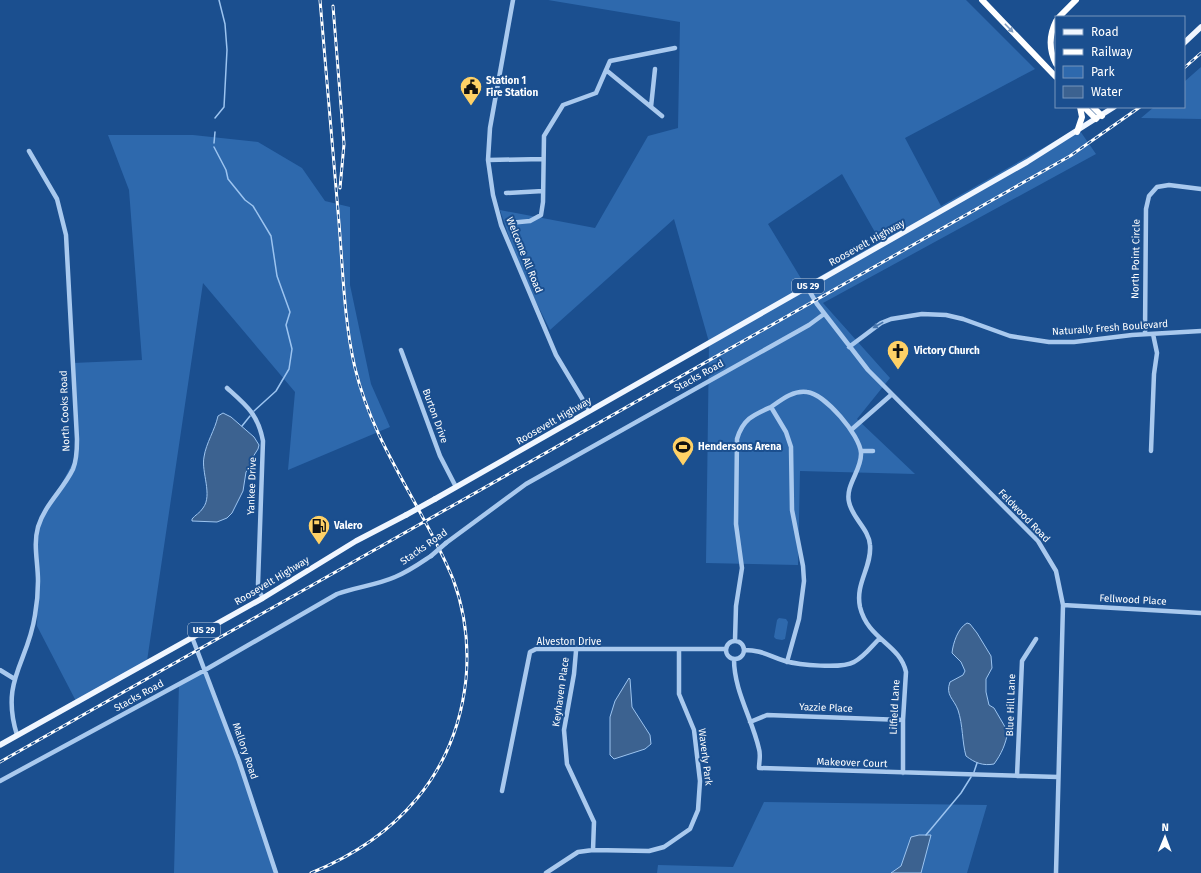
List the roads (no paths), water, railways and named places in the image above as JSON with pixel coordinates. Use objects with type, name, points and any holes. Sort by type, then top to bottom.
[{"type":"highway","points":[[982,0],[1055,76]]},
{"type":"highway","points":[[1059,16],[1076,0]]},
{"type":"highway","points":[[1055,24],[1052,32],[1051,46],[1055,60]]},
{"type":"highway","points":[[1078,132],[1082,117],[1080,108]]},
{"type":"highway","points":[[1085,108],[1099,118]]},
{"type":"highway","points":[[1094,108],[1099,118]]},
{"type":"main road","points":[[1185,42],[1201,28]]},
{"type":"main road","name":"Roosevelt Highway","points":[[0,745],[263,598],[356,541],[435,499],[589,410],[959,202],[1078,132],[1113,108]]},
{"type":"street","name":"Welcome All Road","points":[[513,0],[495,98],[488,160],[496,210],[504,235],[562,366],[589,410]]},
{"type":"street","points":[[509,223],[530,221],[540,215],[543,208],[544,136],[563,105],[596,93],[610,61],[675,48]]},
{"type":"street","points":[[651,107],[655,69]]},
{"type":"street","points":[[606,70],[662,116]]},
{"type":"street","name":"North Cooks Road","points":[[17,735],[10,709],[13,678],[31,634],[35,615],[38,581],[35,546],[38,526],[47,507],[73,469],[77,445],[66,235],[57,199],[29,151]]},
{"type":"street","points":[[488,160],[543,159]]},
{"type":"street","name":"North Point Circle","points":[[1145,334],[1146,209],[1149,196],[1157,187],[1169,185],[1201,188]]},
{"type":"street","points":[[506,193],[543,191]]},
{"type":"street","name":"Feldwood Road","points":[[807,287],[824,314],[849,347],[891,395],[1038,541],[1056,571],[1063,605],[1056,873]]},
{"type":"street","name":"Stacks Road","points":[[0,781],[205,670],[337,594],[356,587],[394,578],[415,567],[526,484],[809,325],[824,314]]},
{"type":"street","name":"Naturally Fresh Boulevard","points":[[849,347],[881,323],[910,315],[946,315],[963,319],[1010,336],[1049,342],[1074,342],[1145,334],[1201,331]]},
{"type":"street","points":[[1151,451],[1154,374],[1157,353],[1153,334]]},
{"type":"street","name":"Burton Drive","points":[[401,350],[440,456],[456,487]]},
{"type":"street","name":"Yankee Drive","points":[[227,388],[246,405],[256,417],[263,441],[258,584],[259,591],[263,598]]},
{"type":"street","points":[[735,640],[736,606],[742,568],[736,524],[737,439],[744,423],[792,394],[803,392],[811,393],[824,400],[851,430],[858,441],[861,451],[873,451]]},
{"type":"street","points":[[851,430],[891,395]]},
{"type":"street","points":[[771,407],[786,432],[791,447],[792,510],[803,566],[804,581],[799,620],[787,662]]},
{"type":"street","name":"Lilfield Lane","points":[[861,451],[860,460],[848,498],[850,508],[866,533],[870,544],[869,555],[859,587],[860,603],[870,628],[879,639],[896,652],[905,665],[903,774]]},
{"type":"street","name":"Fellwood Place","points":[[1063,605],[1201,613]]},
{"type":"street","name":"Mallory Road","points":[[192,637],[239,761],[276,873]]},
{"type":"street","points":[[744,650],[763,652],[787,662],[842,666],[861,658],[879,639]]},
{"type":"street","name":"Blue Hill Lane","points":[[1017,776],[1022,661],[1036,639]]},
{"type":"street","points":[[735,640],[740,642],[744,650],[740,657],[734,658],[728,656],[726,649],[728,643],[735,640]]},
{"type":"street","name":"Alveston Drive","points":[[502,791],[529,654],[536,649],[576,651],[679,651],[726,649]]},
{"type":"street","name":"Keyhaven Place","points":[[576,651],[574,674],[564,730],[567,764],[594,822],[593,850]]},
{"type":"street","name":"Waverly Park","points":[[546,873],[578,852],[593,850],[649,851],[664,847],[690,830],[698,810],[700,781],[694,730],[679,694],[679,651]]},
{"type":"street","name":"Makeover Court","points":[[734,658],[734,672],[737,686],[760,751],[759,768],[903,774],[1058,777]]},
{"type":"street","points":[[0,670],[13,678]]},
{"type":"street","name":"Yazzie Place","points":[[750,722],[767,715],[903,720]]},
{"type":"water","points":[[223,413],[231,417],[254,437],[259,445],[258,449],[251,460],[250,467],[246,472],[243,491],[232,513],[227,518],[217,522],[192,521],[192,519],[202,510],[206,503],[207,490],[204,457],[218,416]]},
{"type":"water","points":[[967,623],[970,624],[977,633],[991,656],[992,668],[986,679],[986,692],[989,705],[994,708],[1008,732],[1003,749],[994,764],[986,765],[979,763],[966,756],[960,716],[949,694],[950,682],[963,675],[965,671],[961,662],[952,653],[956,636],[961,628]]},
{"type":"water","points":[[629,678],[632,707],[650,735],[651,744],[645,749],[614,759],[610,755],[610,717],[615,701]]},
{"type":"water","points":[[931,835],[921,873],[891,873],[901,866],[911,837]]},
{"type":"waterway","points":[[215,118],[224,107],[227,50],[225,24],[219,0]]},
{"type":"waterway","points":[[214,143],[215,132]]},
{"type":"waterway","points":[[214,147],[226,170],[228,179],[245,200],[253,206],[271,236],[277,276],[290,312],[286,325],[292,349],[289,369],[276,391],[254,411]]},
{"type":"waterway","points":[[242,426],[250,416]]},
{"type":"waterway","points":[[974,772],[977,763]]},
{"type":"waterway","points":[[926,835],[961,793],[971,777]]},
{"type":"railway","points":[[311,873],[342,859],[370,841],[395,821],[417,798],[435,773],[450,744],[460,713],[467,666],[465,628],[461,603],[453,579],[428,526],[386,450],[374,424],[363,397],[351,350],[344,296],[320,0]]},
{"type":"railway","points":[[333,6],[344,144],[340,188]]},
{"type":"railway","points":[[1185,67],[1201,53]]},
{"type":"railway","points":[[0,762],[1070,156],[1139,108]]},
{"type":"place","name":"Station 1 Fire Station","points":[[471,106]]},
{"type":"place","name":"Victory Church","points":[[898,370]]},
{"type":"place","name":"Hendersons Arena","points":[[683,466]]},
{"type":"place","name":"Valero","points":[[319,546]]}]
